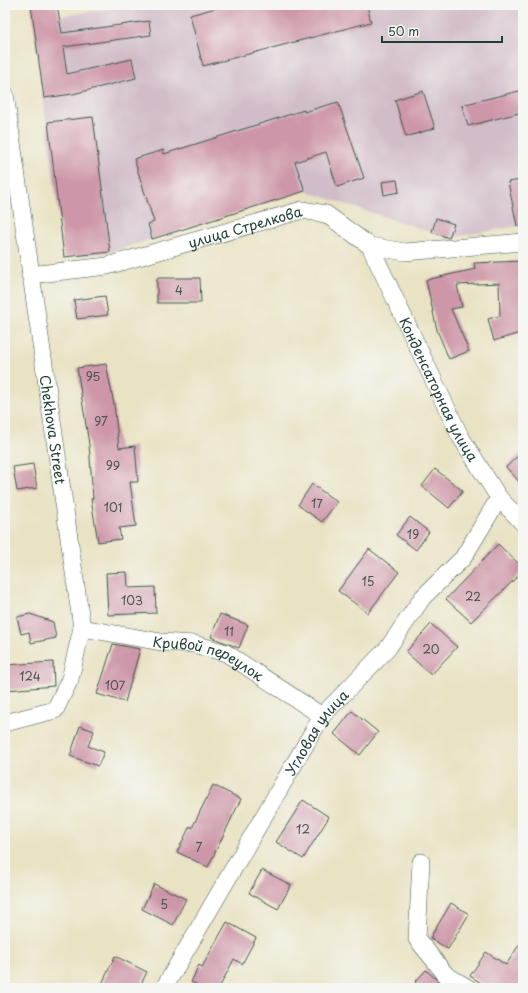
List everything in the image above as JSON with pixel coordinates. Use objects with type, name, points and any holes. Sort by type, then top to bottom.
[{"type":"street","name":"Chekhova Street","points":[[5,94],[82,628],[70,679],[55,710],[5,723]]},
{"type":"street","name":"улица Стрелкова","points":[[30,275],[107,266],[302,210],[326,214],[370,246],[405,252],[523,242]]},
{"type":"street","name":"Конденсаторная улица","points":[[370,246],[460,436],[498,498],[523,523]]},
{"type":"street","name":"Угловая улица","points":[[164,988],[322,716],[388,648],[423,597],[463,558],[498,498]]},
{"type":"street","name":"Кривой переулок","points":[[82,628],[161,642],[194,644],[226,653],[322,716]]},
{"type":"street","points":[[421,862],[418,939],[446,975],[468,988]]},
{"type":"shaded area","points":[[135,5],[523,5],[523,225],[449,238],[305,191],[110,252],[64,257],[33,20]]},
{"type":"building","points":[[31,5],[57,5],[62,33],[149,21],[151,35],[63,47],[67,74],[132,59],[136,78],[73,94],[44,98]]},
{"type":"building","points":[[227,5],[367,5],[371,22],[203,66],[190,15]]},
{"type":"building","points":[[523,90],[523,112],[468,126],[462,105]]},
{"type":"building","points":[[423,91],[435,128],[406,137],[395,100]]},
{"type":"building","points":[[338,102],[364,178],[337,187],[326,152],[295,162],[305,191],[152,239],[148,224],[154,222],[134,159],[163,150],[164,154],[304,110],[304,112]]},
{"type":"building","points":[[93,117],[110,252],[64,257],[48,122]]},
{"type":"building","points":[[397,180],[399,192],[384,195],[382,182]]},
{"type":"building","points":[[523,180],[523,226],[517,226],[508,182]]},
{"type":"building","points":[[436,218],[454,224],[449,238],[432,232]]},
{"type":"building","points":[[523,261],[523,332],[494,341],[488,319],[500,316],[499,283],[457,285],[462,307],[451,309],[469,351],[449,359],[437,330],[426,280],[475,269],[474,263]]},
{"type":"building","points":[[157,278],[200,278],[201,303],[157,303]]},
{"type":"building","points":[[105,296],[108,315],[77,319],[74,300]]},
{"type":"building","points":[[106,364],[114,404],[119,448],[135,446],[138,482],[130,482],[136,526],[119,528],[121,539],[98,542],[91,499],[93,498],[89,444],[77,368]]},
{"type":"building","points":[[523,451],[523,486],[506,467]]},
{"type":"building","points":[[33,464],[37,488],[17,491],[13,467]]},
{"type":"building","points":[[435,469],[463,491],[449,508],[422,486]]},
{"type":"building","points":[[312,484],[337,502],[322,522],[298,505]]},
{"type":"building","points":[[410,517],[429,532],[416,550],[396,535]]},
{"type":"building","points":[[498,544],[523,568],[523,571],[471,622],[446,599]]},
{"type":"building","points":[[369,549],[399,572],[368,613],[338,591]]},
{"type":"building","points":[[127,572],[128,588],[155,587],[156,613],[108,615],[106,573]]},
{"type":"building","points":[[30,614],[53,622],[56,638],[31,643],[29,632],[21,634],[17,617]]},
{"type":"building","points":[[220,614],[248,625],[239,648],[211,637]]},
{"type":"building","points":[[431,624],[457,647],[431,675],[406,652]]},
{"type":"building","points":[[113,644],[140,649],[125,702],[97,694]]},
{"type":"building","points":[[53,662],[54,686],[7,690],[5,665]]},
{"type":"building","points":[[352,711],[378,732],[360,755],[334,734]]},
{"type":"building","points":[[80,726],[94,731],[88,746],[104,752],[98,766],[70,756]]},
{"type":"building","points":[[213,785],[241,799],[208,867],[177,852],[190,826],[192,828]]},
{"type":"building","points":[[303,800],[329,817],[303,859],[276,842]]},
{"type":"building","points":[[262,870],[291,885],[278,909],[249,893]]},
{"type":"building","points":[[154,884],[186,899],[173,925],[142,909]]},
{"type":"building","points":[[451,903],[469,914],[448,949],[430,938]]},
{"type":"building","points":[[227,922],[256,938],[242,964],[234,959],[219,988],[204,988],[191,982],[199,965],[202,967]]},
{"type":"building","points":[[523,939],[523,988],[489,988],[470,976],[486,952],[506,965]]},
{"type":"building","points":[[115,956],[147,972],[139,988],[100,988]]},
{"type":"building","points":[[426,970],[446,988],[422,988],[415,982]]}]
